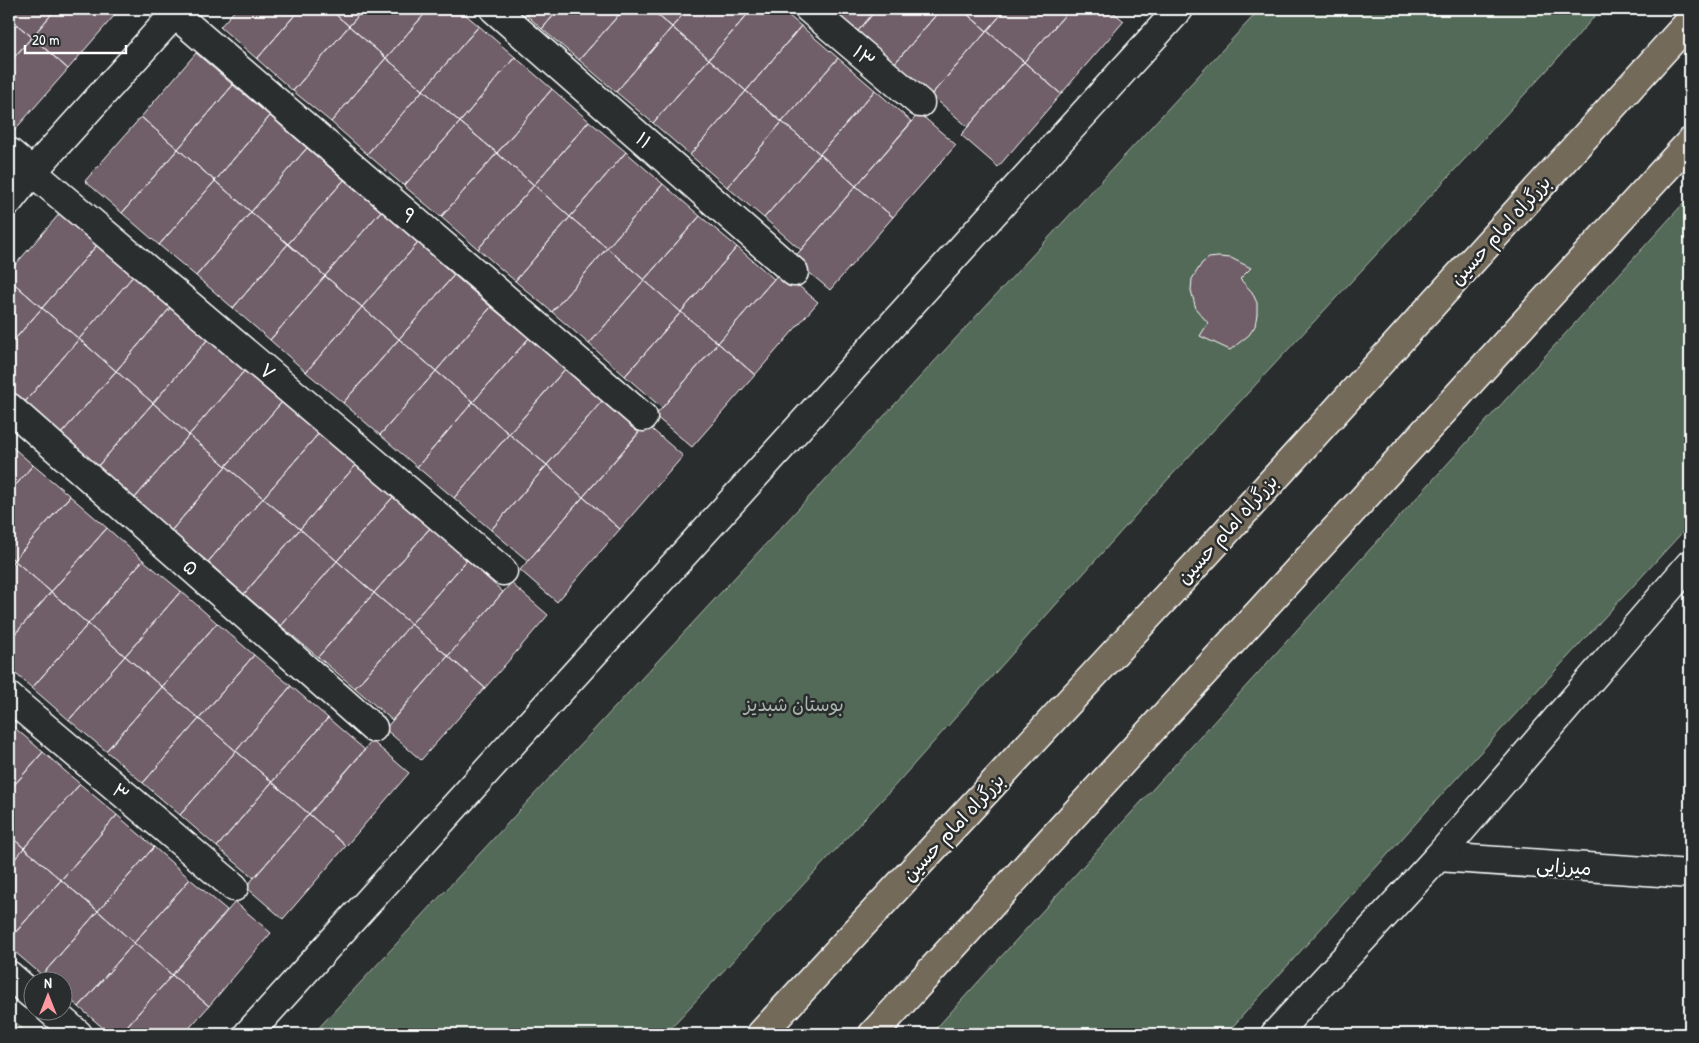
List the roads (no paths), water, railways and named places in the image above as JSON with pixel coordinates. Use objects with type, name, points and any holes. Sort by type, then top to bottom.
[{"type":"highway","name":"بزرگراه امام حسین","points":[[761,1034],[1213,545],[1690,21]]},
{"type":"highway","points":[[873,1034],[1690,142]]},
{"type":"street","name":"۱۱","points":[[494,9],[794,272]]},
{"type":"street","name":"۱۳","points":[[809,9],[920,103]]},
{"type":"street","points":[[248,1034],[1179,9]]},
{"type":"street","points":[[9,201],[32,172],[174,10]]},
{"type":"street","name":"۹","points":[[174,10],[643,417]]},
{"type":"street","name":"۷","points":[[9,152],[503,571]]},
{"type":"street","name":"۵","points":[[9,407],[373,728]]},
{"type":"street","points":[[1275,1034],[1438,858],[1690,564]]},
{"type":"street","name":"۳","points":[[9,697],[234,887]]},
{"type":"street","name":"میرزایی","points":[[1438,858],[1690,874]]},
{"type":"street","points":[[9,975],[22,987]]},
{"type":"street","points":[[62,1020],[78,1034]]},
{"type":"park label","name":"بوستان شبدیز","points":[[794,704]]}]
